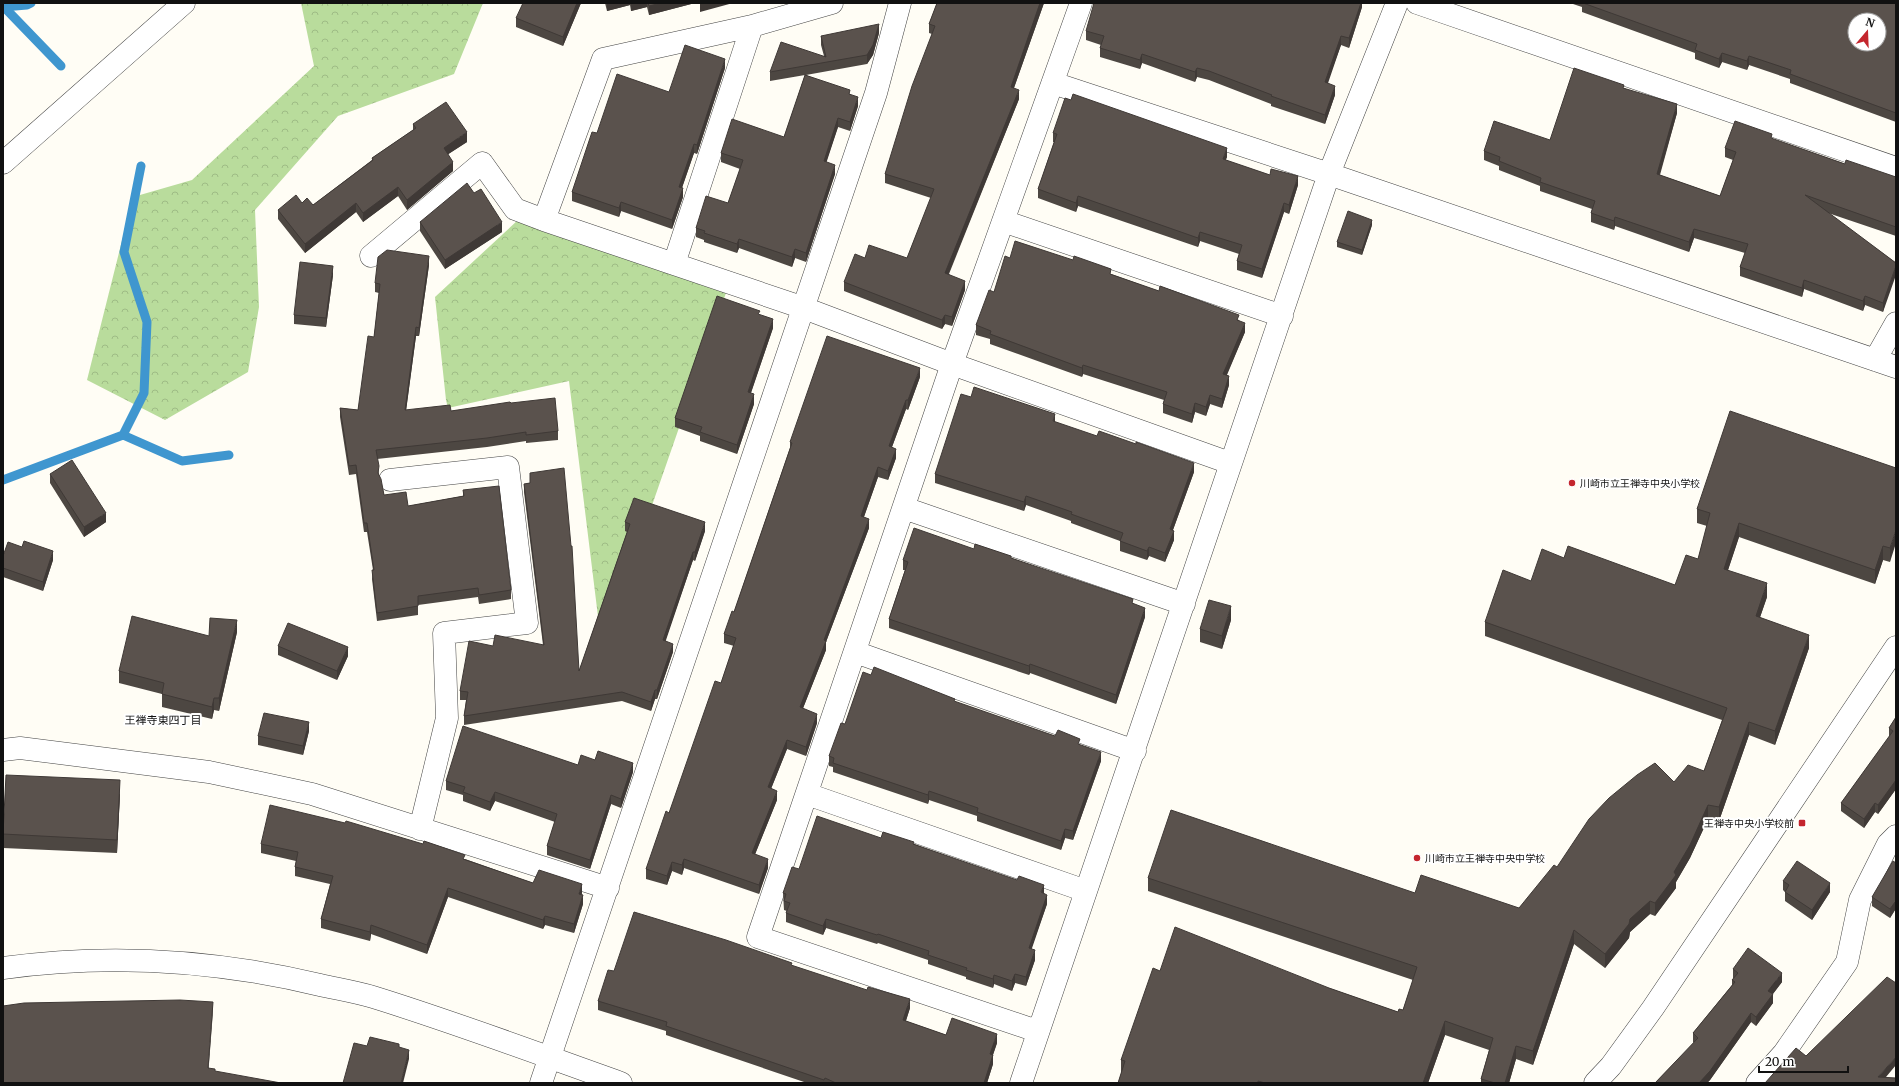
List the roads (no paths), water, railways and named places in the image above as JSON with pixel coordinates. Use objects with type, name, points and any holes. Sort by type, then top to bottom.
[{"type":"street","points":[[3,163],[184,3]]},
{"type":"street","points":[[544,220],[603,59],[752,26],[832,3]]},
{"type":"street","points":[[541,1083],[876,93],[900,3]]},
{"type":"street","points":[[1037,1031],[758,937],[952,364],[1081,3]]},
{"type":"street","points":[[1021,1083],[1037,1031],[1135,751],[1230,463],[1282,316],[1329,174],[1398,3]]},
{"type":"street","points":[[1417,3],[1896,168]]},
{"type":"street","points":[[674,264],[752,26]]},
{"type":"street","points":[[1053,83],[1329,174],[1896,367]]},
{"type":"street","points":[[371,256],[482,163],[515,209],[804,308],[952,364],[1230,463]]},
{"type":"street","points":[[1003,220],[1282,316]]},
{"type":"street","points":[[1875,360],[1896,323]]},
{"type":"street","points":[[390,480],[508,467],[526,623],[444,633],[447,718],[420,829]]},
{"type":"street","points":[[904,508],[1184,604]]},
{"type":"street","points":[[1595,1083],[1611,1066],[1653,1008],[1896,647]]},
{"type":"street","points":[[855,652],[1135,751]]},
{"type":"street","points":[[3,750],[20,748],[209,772],[312,794],[608,888]]},
{"type":"street","points":[[807,794],[1086,891]]},
{"type":"street","points":[[1757,1083],[1784,1053],[1847,962],[1860,900],[1893,843]]},
{"type":"street","points":[[3,968],[49,961],[132,959],[222,966],[291,978],[372,997],[621,1083]]},
{"type":"waterway","points":[[3,7],[27,5],[31,3]]},
{"type":"waterway","points":[[4,7],[61,66]]},
{"type":"waterway","points":[[3,480],[123,435],[144,393],[147,322],[124,252],[141,166]]},
{"type":"waterway","points":[[123,435],[182,461],[229,455]]},
{"type":"place","name":"川崎市立王禅寺中央小学校","points":[[1572,483]]},
{"type":"place","name":"王禅寺中央小学校前","points":[[1802,823]]},
{"type":"place","name":"川崎市立王禅寺中央中学校","points":[[1417,858]]},
{"type":"district","name":"王禅寺東四丁目","points":[[163,720]]}]
